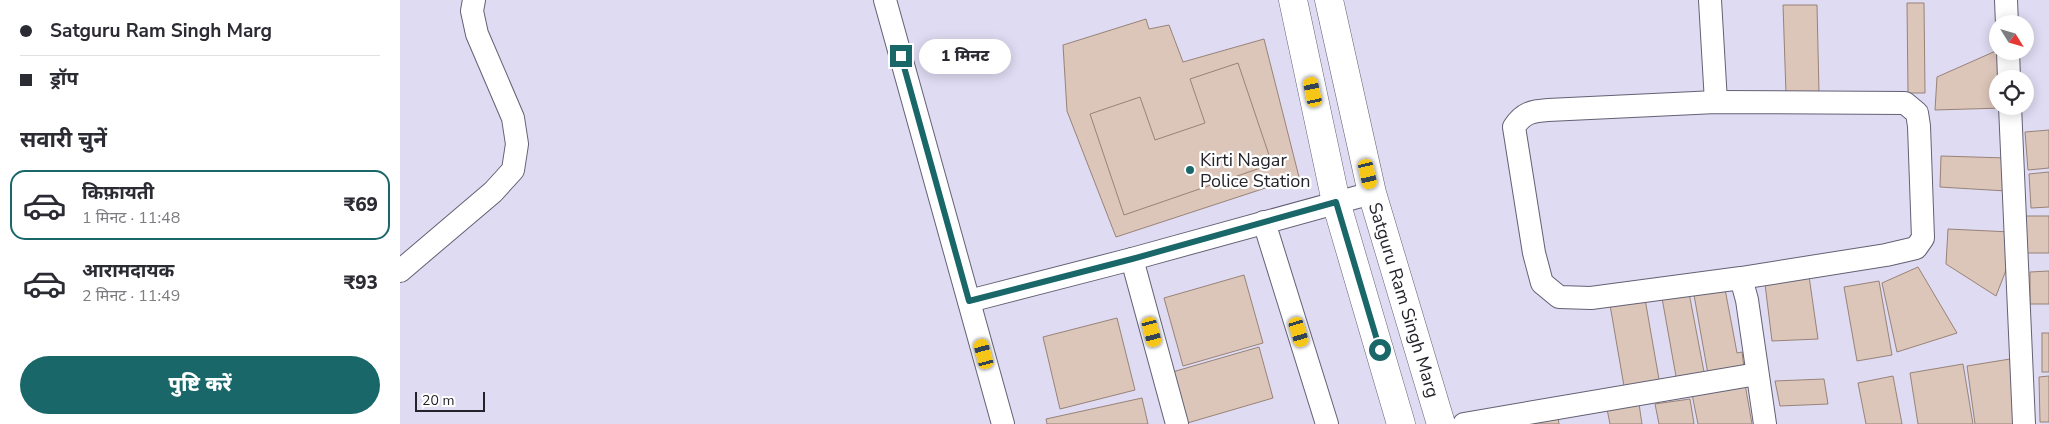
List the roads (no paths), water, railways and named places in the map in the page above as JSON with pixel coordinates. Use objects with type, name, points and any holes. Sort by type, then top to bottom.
[{"type":"main road","name":"Satguru Ram Singh Marg","points":[[1293,0],[1336,202],[1401,424]]},
{"type":"main road","name":"Satguru Ram Singh Marg","points":[[1329,0],[1372,193],[1441,424]]},
{"type":"street","points":[[400,271],[493,192],[513,170],[517,144],[512,118],[478,34],[472,11],[474,0]]},
{"type":"street","points":[[885,0],[1003,424]]},
{"type":"street","points":[[1710,0],[1716,102]]},
{"type":"street","points":[[2006,0],[2007,15]]},
{"type":"street","points":[[1716,102],[1905,103],[1917,113],[1923,238],[1916,248],[1886,255],[1741,278],[1591,298],[1558,297],[1542,283],[1536,261],[1514,127],[1520,118],[1530,112],[1716,102]]},
{"type":"street","points":[[2010,115],[2024,424]]},
{"type":"street","points":[[969,301],[1132,259],[1372,193]]},
{"type":"street","points":[[1264,222],[1327,424]]},
{"type":"street","points":[[1132,259],[1176,424]]},
{"type":"street","points":[[1741,278],[1747,300],[1765,424]]},
{"type":"street","points":[[1464,424],[1758,374]]},
{"type":"place","name":"Kirti Nagar Police Station","points":[[1190,170]]}]
